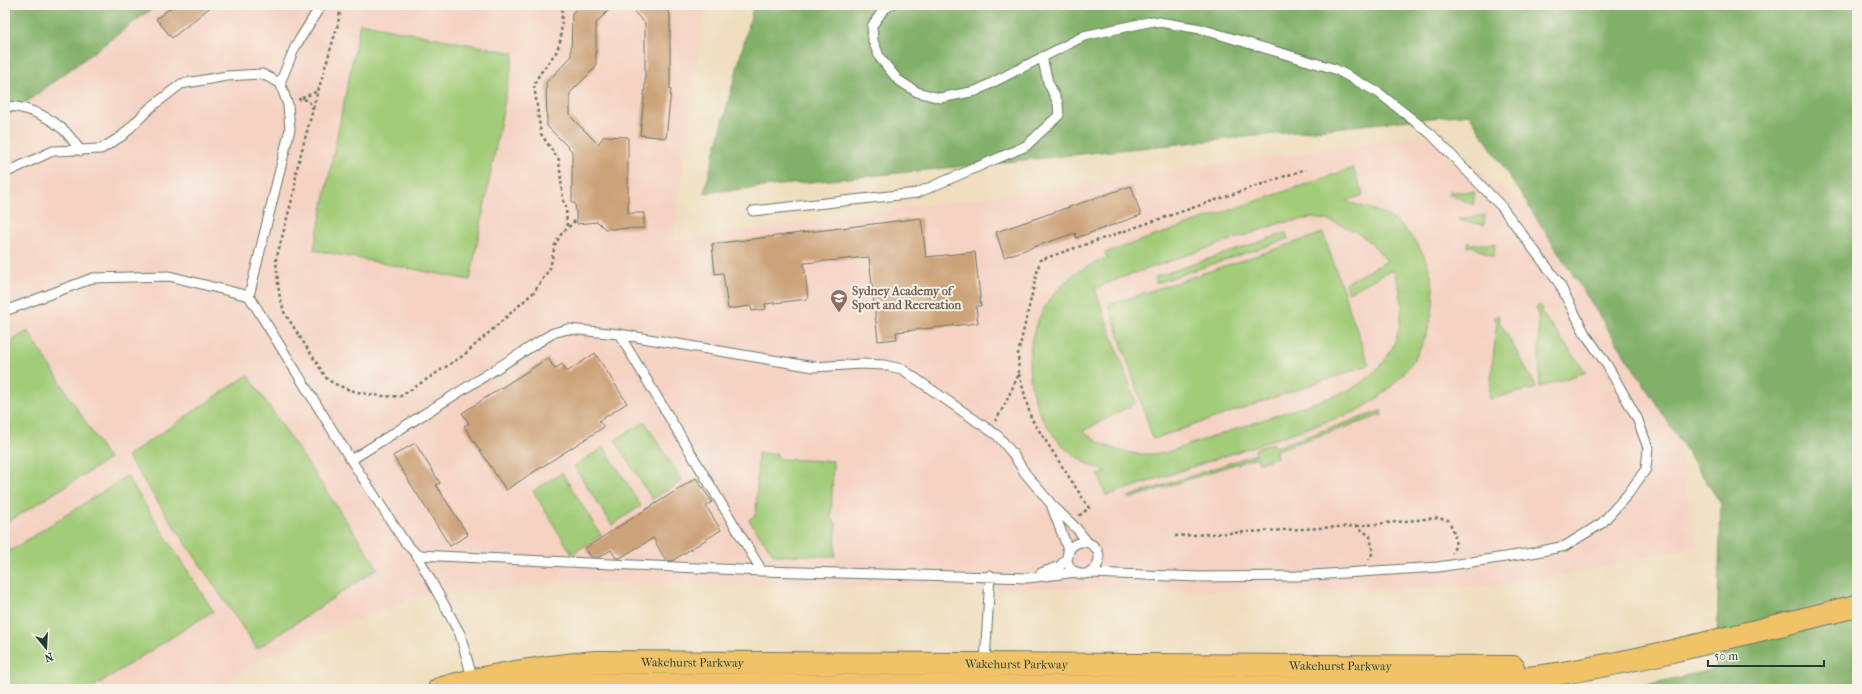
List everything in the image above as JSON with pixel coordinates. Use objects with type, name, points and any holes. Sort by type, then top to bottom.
[{"type":"main road","name":"Wakehurst Parkway","points":[[496,689],[556,684],[1360,688],[1476,684],[1556,674],[1640,657],[1857,606]]},
{"type":"main road","name":"Wakehurst Parkway","points":[[439,689],[473,684],[539,667],[596,662],[985,663],[1461,667],[1596,665]]},
{"type":"lane","points":[[249,296],[290,129],[286,101],[280,83],[295,47],[322,5]]},
{"type":"lane","points":[[417,555],[762,571],[990,575],[1028,578],[1077,572],[1206,577],[1297,576],[1357,573],[1438,567],[1532,553],[1566,546],[1602,523],[1628,494],[1646,469],[1648,448],[1637,418],[1607,366],[1584,332],[1559,283],[1501,206],[1430,134],[1380,93],[1335,69],[1201,29],[1154,21],[1084,36],[976,91],[940,98],[917,92],[898,80],[880,58],[873,41],[872,26],[884,9],[891,5]]},
{"type":"lane","points":[[753,211],[917,193],[1026,146],[1058,115],[1058,103],[1048,82],[1042,57]]},
{"type":"lane","points":[[5,173],[53,151],[101,149],[122,136],[150,108],[181,84],[227,76],[262,74],[280,83]]},
{"type":"lane","points":[[5,106],[14,106],[34,112],[61,127],[81,150]]},
{"type":"lane","points":[[5,311],[93,278],[169,276],[249,296],[351,460],[404,541],[417,555],[460,634],[473,684]]},
{"type":"lane","points":[[351,460],[553,333],[568,328],[618,334],[814,367],[862,364],[884,365],[902,369],[998,436],[1013,454],[1024,473],[1052,505],[1088,542],[1096,548],[1099,557],[1097,566],[1089,573]]},
{"type":"lane","points":[[618,334],[762,571]]},
{"type":"lane","points":[[1052,505],[1070,566],[1077,572]]},
{"type":"lane","points":[[1028,578],[1060,566],[1074,545],[1088,542]]},
{"type":"lane","points":[[985,663],[990,575]]},
{"type":"path","points":[[341,5],[338,24],[296,172],[295,188],[276,260],[279,293],[284,312],[327,379],[334,384],[371,395],[389,397],[401,396],[464,355],[534,292],[550,268],[555,245],[567,228],[575,221]]},
{"type":"path","points":[[566,5],[562,11],[561,38],[557,51],[539,75],[534,85],[542,134],[559,160],[560,182],[563,200],[566,206],[567,228]]},
{"type":"path","points":[[286,101],[301,98],[318,91]]},
{"type":"path","points":[[301,98],[308,100],[313,109]]},
{"type":"path","points":[[1071,523],[1089,508],[1031,418],[1019,374],[1018,354],[1040,260],[1306,169]]},
{"type":"path","points":[[989,430],[1003,408],[1019,374]]},
{"type":"path","points":[[1175,536],[1356,526],[1436,518],[1448,520],[1456,535],[1454,549],[1438,567]]},
{"type":"path","points":[[1356,526],[1370,536],[1372,552],[1368,563],[1357,573]]},
{"type":"shaded area","name":"Sydney Academy of Sport and Recreation","points":[[118,5],[705,5],[673,241],[1431,134],[1546,222],[1667,384],[1697,546],[1519,585],[1304,592],[560,583],[411,598],[254,662],[221,689],[5,689],[5,72]]},
{"type":"green space","points":[[5,5],[157,5],[5,118]]},
{"type":"green space","points":[[754,5],[1857,5],[1857,689],[1628,689],[1716,669],[1721,504],[1469,114],[704,193]]},
{"type":"green space","points":[[360,23],[514,53],[470,280],[314,250]]},
{"type":"green space","points":[[1353,168],[1363,195],[1346,201],[1388,216],[1394,220],[1417,244],[1429,270],[1433,297],[1430,324],[1419,351],[1402,375],[1381,396],[1355,412],[1106,496],[1098,475],[1107,472],[1079,459],[1057,440],[1042,416],[1032,389],[1029,361],[1034,333],[1045,306],[1065,282],[1075,274],[1107,258],[1105,253]],"holes":[[[1311,218],[1334,222],[1354,231],[1371,244],[1387,261],[1344,284],[1349,292],[1392,270],[1397,281],[1402,305],[1398,331],[1389,354],[1382,364],[1370,376],[1345,392],[1165,453],[1142,454],[1121,451],[1111,448],[1092,438],[1083,431],[1136,403],[1095,289],[1115,280],[1281,223]]]},
{"type":"green space","points":[[1449,190],[1452,192],[1475,192],[1473,205],[1448,195]]},
{"type":"green space","points":[[1485,215],[1484,225],[1458,220],[1460,217],[1463,219]]},
{"type":"green space","points":[[1286,233],[1288,239],[1156,283],[1155,277]]},
{"type":"green space","points":[[1323,233],[1369,365],[1153,439],[1109,305]]},
{"type":"green space","points":[[1469,242],[1472,244],[1495,244],[1493,257],[1472,246],[1468,247]]},
{"type":"green space","points":[[1539,305],[1542,307],[1541,312],[1586,372],[1540,387],[1538,313],[1535,309]]},
{"type":"green space","points":[[1497,315],[1499,316],[1499,320],[1537,388],[1489,399],[1497,321],[1494,318]]},
{"type":"green space","points":[[28,331],[109,459],[5,524],[5,345]]},
{"type":"green space","points":[[248,375],[378,568],[257,649],[127,456]]},
{"type":"green space","points":[[1381,411],[1382,415],[1276,450],[1277,457],[1259,463],[1257,457],[1129,499],[1128,497],[1256,454],[1255,449],[1273,443],[1275,447]]},
{"type":"green space","points":[[645,422],[682,481],[652,499],[615,440]]},
{"type":"green space","points":[[604,447],[641,506],[612,525],[574,466]]},
{"type":"green space","points":[[758,453],[777,454],[778,459],[833,461],[831,517],[836,523],[835,556],[774,555],[749,520],[756,514]]},
{"type":"green space","points":[[562,473],[601,535],[572,554],[533,491]]},
{"type":"green space","points":[[127,476],[213,611],[90,689],[5,689],[5,554]]},
{"type":"building","points":[[174,5],[213,5],[172,38],[156,19]]},
{"type":"building","points":[[580,5],[614,5],[596,23],[596,67],[570,93],[570,116],[598,144],[604,136],[628,137],[628,213],[644,213],[644,228],[605,229],[598,222],[577,224],[575,203],[572,203],[572,151],[547,126],[546,83],[571,57],[572,13]]},
{"type":"building","points":[[627,5],[661,5],[670,14],[671,90],[666,138],[640,135],[645,87],[645,23]]},
{"type":"building","points":[[1131,186],[1141,215],[1076,238],[1075,233],[1004,257],[996,232]]},
{"type":"building","points":[[921,218],[926,257],[975,252],[981,306],[976,306],[978,323],[896,332],[897,339],[878,341],[869,257],[804,263],[808,299],[765,304],[766,309],[752,311],[751,306],[728,309],[723,273],[715,274],[712,244]]},
{"type":"building","points":[[595,353],[627,403],[599,421],[604,427],[506,490],[464,426],[469,423],[462,413],[548,358],[555,369],[562,364],[567,372]]},
{"type":"building","points":[[415,443],[440,483],[436,485],[468,535],[450,546],[393,456]]},
{"type":"building","points":[[696,478],[712,502],[706,506],[721,530],[672,561],[666,561],[653,538],[620,558],[616,558],[611,550],[599,557],[591,557],[585,548]]},
{"type":"place","name":"Sydney Academy of Sport and Recreation","points":[[839,313]]}]
